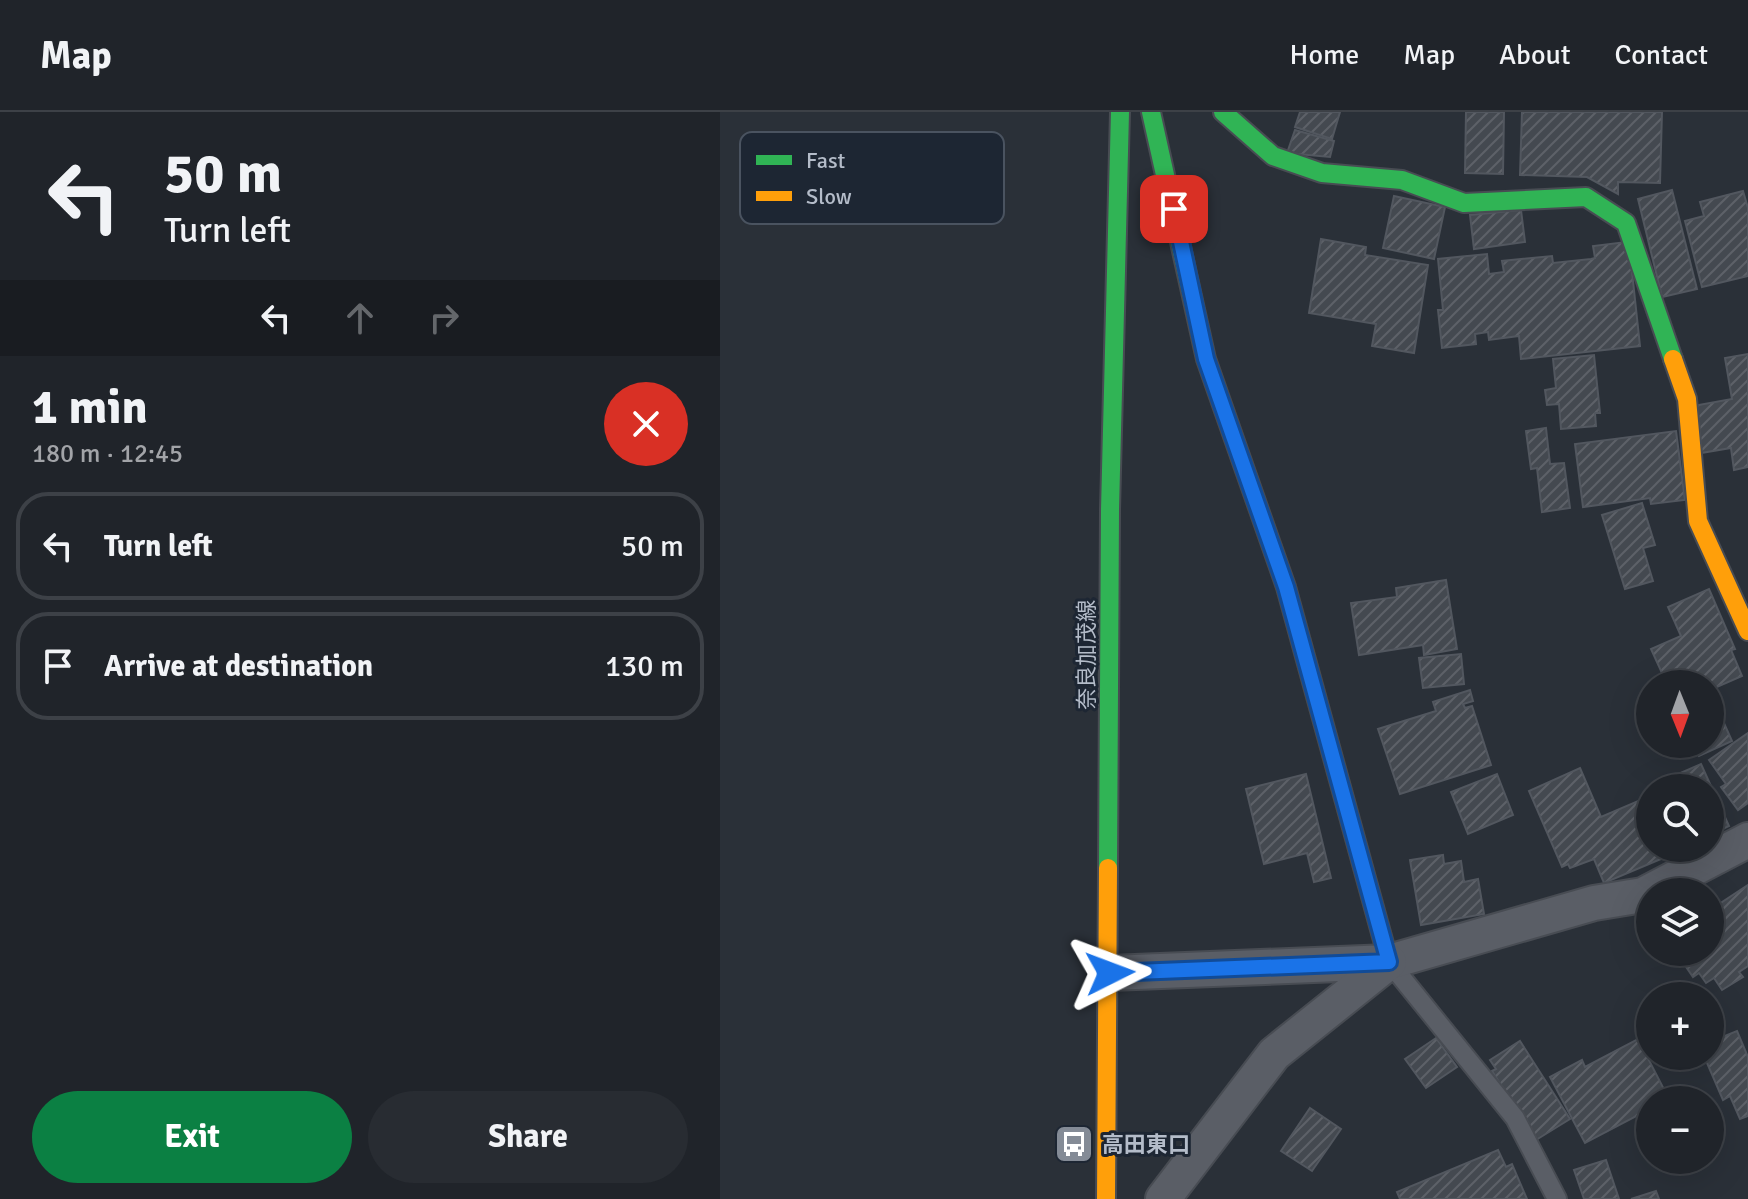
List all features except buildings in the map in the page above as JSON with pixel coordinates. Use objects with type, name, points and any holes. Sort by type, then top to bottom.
[{"type":"street","name":"奈良加茂線","points":[[1106,1199],[1110,973],[1110,510],[1120,112]]},
{"type":"street","points":[[1151,112],[1206,359],[1286,587],[1389,962]]},
{"type":"street","points":[[1223,112],[1273,156],[1322,173],[1402,180],[1464,203],[1586,197],[1626,223],[1687,399],[1698,521],[1748,631]]},
{"type":"street","points":[[1110,973],[1389,962],[1594,903],[1643,895],[1748,840]]},
{"type":"street","points":[[1163,1199],[1274,1054],[1389,962]]},
{"type":"lane","points":[[1389,962],[1515,1118],[1557,1199]]},
{"type":"traffic: fast","points":[[1108,868],[1110,510],[1120,112]]},
{"type":"traffic: fast","points":[[1151,112],[1206,359],[1286,587],[1389,962]]},
{"type":"traffic: fast","points":[[1223,112],[1273,156],[1322,173],[1402,180],[1464,203],[1586,197],[1626,223],[1673,359]]},
{"type":"traffic: slow","points":[[1673,359],[1687,399],[1698,521],[1748,631]]},
{"type":"traffic: slow","points":[[1106,1199],[1108,868]]},
{"type":"place","name":"高田東口","points":[[1074,1144]]},
{"type":"route","points":[[1110,973],[1389,962],[1286,587],[1206,359],[1174,209]]}]
